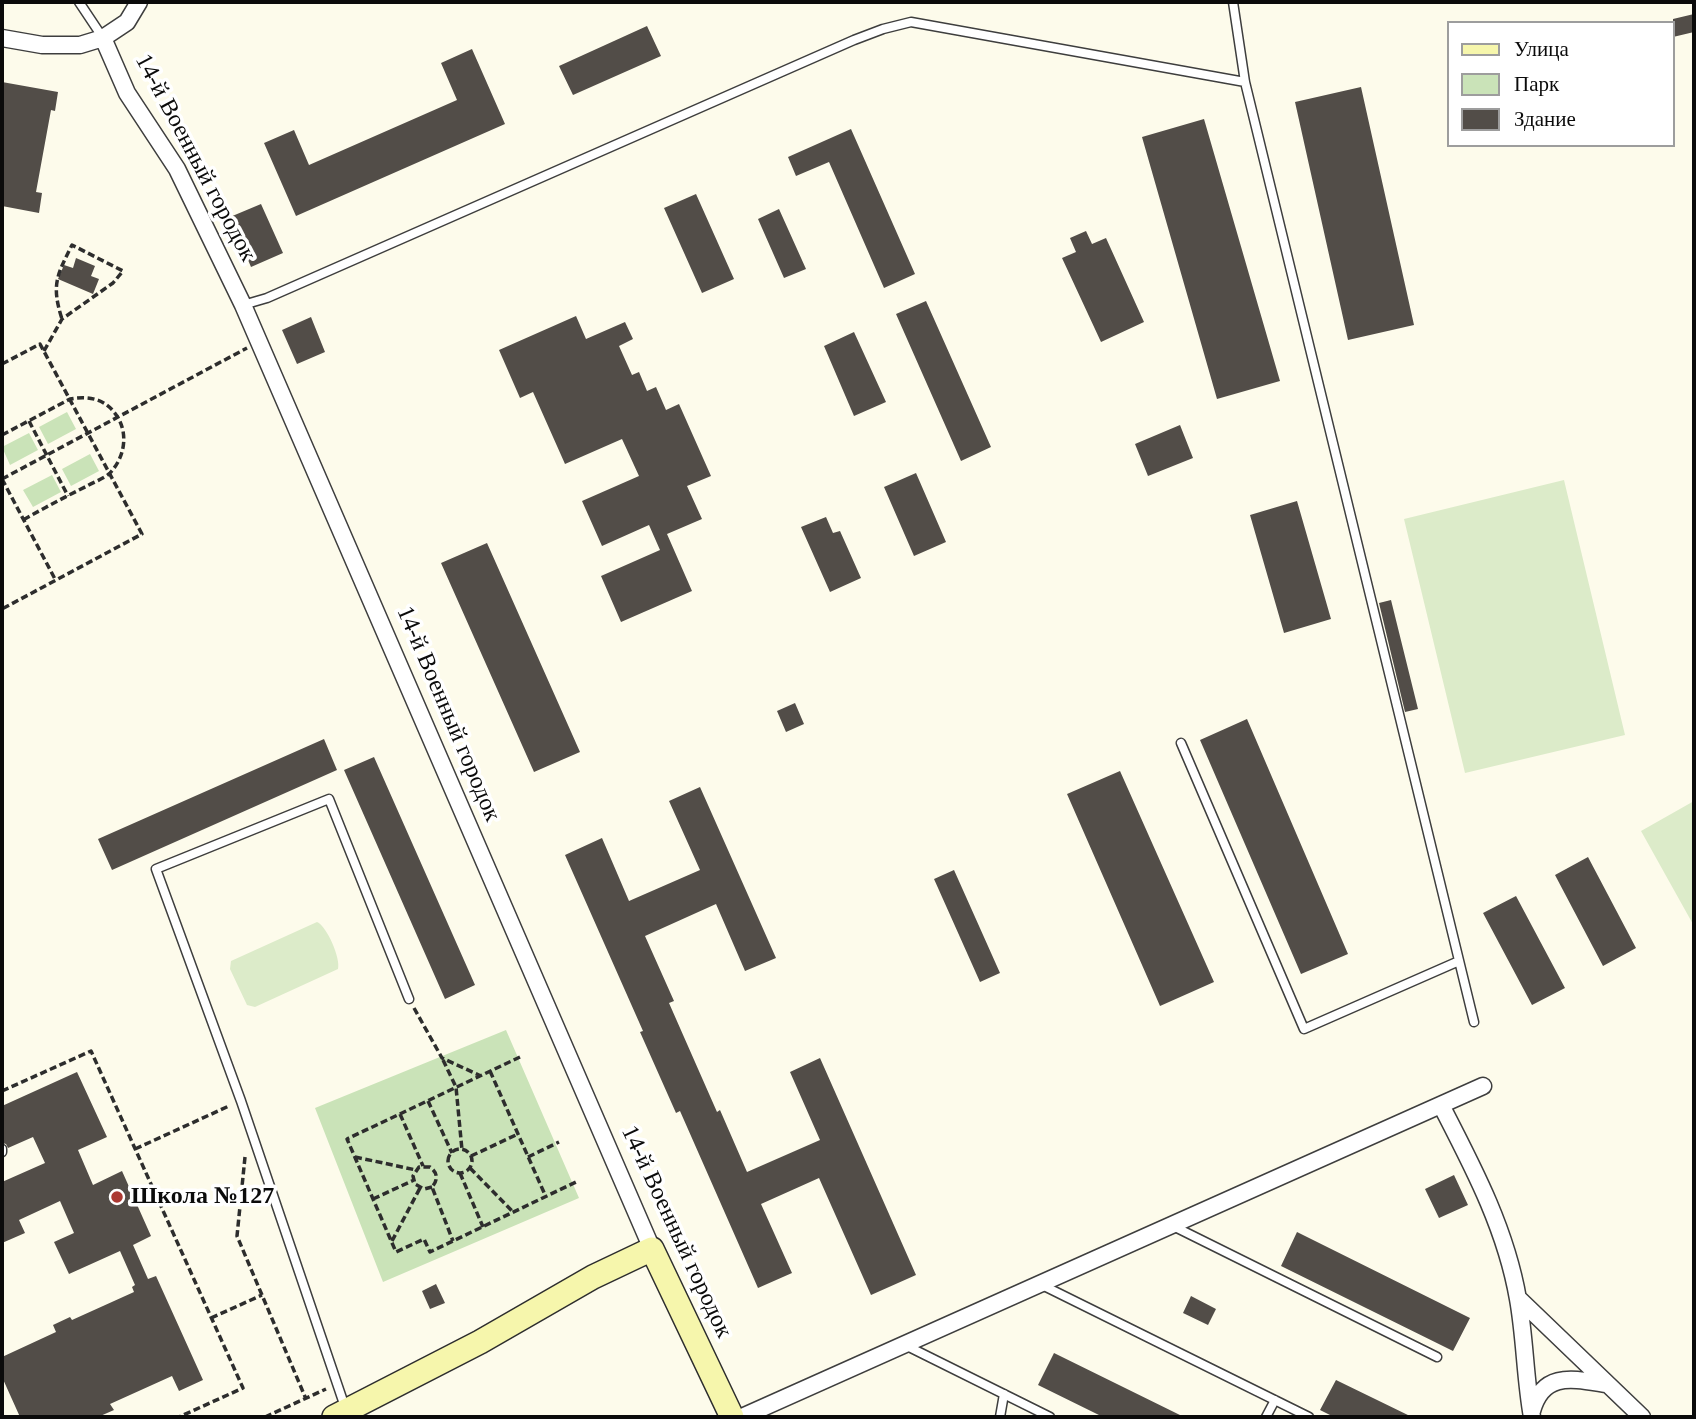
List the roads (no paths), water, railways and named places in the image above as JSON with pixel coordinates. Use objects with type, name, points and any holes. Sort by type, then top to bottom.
[{"type":"street","points":[[2,38],[42,45],[80,45],[103,38],[127,22],[139,2]]},
{"type":"street","name":"14-й Военный городок","points":[[103,38],[127,93],[177,169],[243,305],[652,1249],[732,1417]]},
{"type":"street","points":[[742,1417],[1483,1086]]},
{"type":"street","points":[[1441,1105],[1473,1166],[1501,1230],[1518,1298],[1532,1415]]},
{"type":"street","points":[[340,1413],[480,1342],[593,1277],[652,1249]]},
{"type":"street","points":[[1518,1298],[1642,1417]]},
{"type":"street","points":[[1532,1415],[1536,1396],[1545,1385],[1560,1380],[1606,1384]]},
{"type":"lane","points":[[79,2],[103,38]]},
{"type":"lane","points":[[1233,2],[1245,82],[1474,1021]]},
{"type":"lane","points":[[243,305],[267,298],[854,40],[911,22],[1245,82]]},
{"type":"lane","points":[[1181,743],[1304,1029],[1459,961]]},
{"type":"lane","points":[[340,1413],[338,1384],[245,1113],[156,869],[329,799],[410,999]]},
{"type":"lane","points":[[1171,1226],[1437,1357]]},
{"type":"lane","points":[[1040,1284],[1309,1417]]},
{"type":"lane","points":[[905,1345],[1050,1417]]},
{"type":"lane","points":[[1000,1417],[1004,1394]]},
{"type":"lane","points":[[1266,1417],[1275,1400]]},
{"type":"place","name":"Школа №127","points":[[117,1197]]}]
